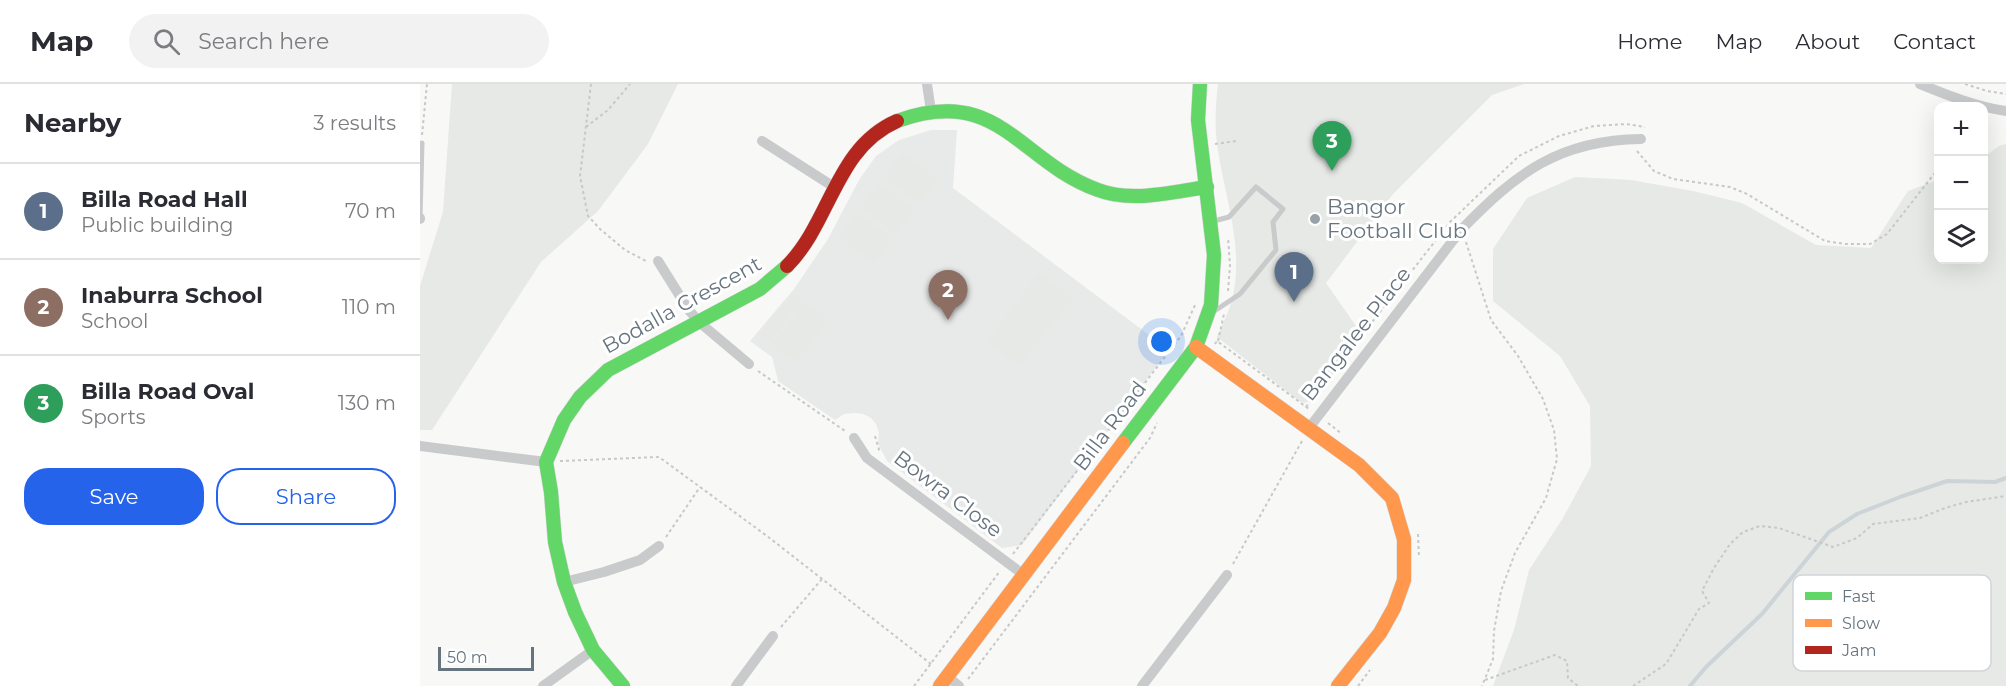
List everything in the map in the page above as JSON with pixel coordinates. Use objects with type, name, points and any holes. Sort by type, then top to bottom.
[{"type":"street","points":[[927,84],[931,111]]},
{"type":"street","name":"Billa Road","points":[[943,681],[1196,347],[1212,300],[1215,264],[1213,221],[1198,123],[1200,84]]},
{"type":"street","points":[[1920,84],[1983,106],[2006,111]]},
{"type":"street","name":"Bodalla Crescent","points":[[546,462],[564,420],[580,397],[609,370],[760,289],[782,272],[803,247],[834,187],[857,151],[874,134],[904,118],[931,111],[953,111],[989,118],[1081,183],[1118,195],[1161,194],[1207,186]]},
{"type":"street","name":"Bangalee Place","points":[[1309,428],[1461,230],[1489,200],[1528,170],[1566,150],[1600,141],[1641,139]]},
{"type":"street","points":[[762,141],[834,187]]},
{"type":"street","points":[[660,263],[688,309],[699,322],[749,364]]},
{"type":"street","points":[[1196,347],[1359,465],[1392,498],[1404,539],[1404,580],[1394,608],[1380,633],[1338,686]]},
{"type":"street","name":"Bowra Close","points":[[854,438],[867,458],[1024,574]]},
{"type":"street","points":[[420,446],[546,462],[555,542],[574,612],[593,650],[623,686]]},
{"type":"street","points":[[564,582],[640,560],[659,546]]},
{"type":"street","points":[[1142,686],[1227,575]]},
{"type":"street","points":[[736,686],[773,636]]},
{"type":"street","points":[[543,686],[593,650]]},
{"type":"street","points":[[943,681],[961,686]]},
{"type":"lane","points":[[420,219],[422,144]]},
{"type":"lane","points":[[1208,315],[1240,294],[1276,250],[1273,222],[1283,209],[1256,187],[1228,217],[1213,221]]},
{"type":"path","points":[[422,144],[427,84]]},
{"type":"path","points":[[591,84],[580,176],[588,216],[625,250],[637,257],[660,263]]},
{"type":"path","points":[[586,127],[608,110],[630,84]]},
{"type":"path","points":[[1965,84],[2006,94]]},
{"type":"path","points":[[1629,139],[1643,160],[1654,171],[1672,179],[1730,187],[1748,194],[1825,241],[1845,244],[1869,244],[1887,234],[1934,174]]},
{"type":"path","points":[[1461,230],[1491,320],[1518,356],[1543,399],[1554,430],[1557,459],[1546,498],[1515,553],[1501,591],[1494,631],[1493,659],[1482,686]]},
{"type":"path","points":[[914,686],[1181,336],[1198,297]]},
{"type":"path","points":[[1208,356],[1217,341],[1346,437]]},
{"type":"path","points":[[749,364],[854,438]]},
{"type":"path","points":[[961,686],[1150,438],[1162,416]]},
{"type":"path","points":[[1227,575],[1309,428]]},
{"type":"path","points":[[546,462],[659,457],[767,536],[930,664]]},
{"type":"path","points":[[659,546],[700,487]]},
{"type":"path","points":[[1633,686],[1666,664],[1699,609],[1709,603],[1702,591],[1714,568],[1730,544],[1743,532],[1760,526],[1779,528],[1833,547],[1857,538],[1873,524],[1920,518],[1955,505],[2006,496]]},
{"type":"path","points":[[1416,528],[1420,538],[1419,561]]},
{"type":"path","points":[[773,636],[822,579]]},
{"type":"path","points":[[1485,680],[1556,655],[1567,661],[1568,678],[1578,686]]},
{"type":"path","points":[[1358,686],[1372,668]]},
{"type":"shaded area","points":[[452,84],[678,84],[648,144],[598,211],[541,262],[432,430],[420,430],[420,286],[443,212]]},
{"type":"shaded area","points":[[1218,84],[1524,84],[1492,95],[1393,194],[1326,283],[1361,333],[1311,400],[1305,403],[1299,401],[1217,337],[1232,299],[1236,278],[1234,237],[1216,135]]},
{"type":"shaded area","points":[[931,130],[957,130],[953,188],[1169,350],[1022,545],[1002,548],[887,461],[878,444],[879,433],[876,424],[871,418],[854,413],[844,414],[835,420],[778,381],[772,357],[750,341],[794,289],[828,239],[859,180],[876,156],[899,140]]},
{"type":"shaded area","points":[[2006,144],[2006,686],[1493,686],[1514,630],[1529,570],[1563,518],[1591,466],[1590,406],[1560,356],[1493,301],[1493,249],[1527,198],[1575,177],[1631,180],[1693,191],[1742,203],[1816,245],[1871,248],[1908,191],[1934,181],[1934,264],[1988,264],[1988,154]]},
{"type":"shaded area","points":[[902,153],[937,180],[919,203],[884,176]]},
{"type":"shaded area","points":[[879,183],[914,210],[896,233],[861,207]]},
{"type":"shaded area","points":[[857,213],[892,239],[873,263],[839,236]]},
{"type":"shaded area","points":[[1039,273],[1072,298],[1019,366],[988,341]]},
{"type":"shaded area","points":[[793,294],[801,300],[768,342],[759,336]]},
{"type":"shaded area","points":[[805,303],[828,320],[795,362],[772,345]]},
{"type":"waterway","points":[[1794,575],[1829,532],[1857,514],[1947,481],[1995,482],[2006,478]]},
{"type":"waterway","points":[[1690,686],[1706,667],[1762,614],[1793,576]]},
{"type":"traffic: fast","points":[[1123,443],[1196,347],[1211,305],[1214,255],[1198,120],[1200,84]]},
{"type":"traffic: fast","points":[[897,121],[932,112],[960,112],[984,119],[1006,131],[1071,177],[1111,194],[1152,195],[1207,187]]},
{"type":"traffic: fast","points":[[623,686],[593,650],[564,582],[555,542],[546,462],[564,420],[580,397],[608,370],[760,289],[787,266]]},
{"type":"traffic: slow","points":[[1196,347],[1359,465],[1392,498],[1404,539],[1404,580],[1394,608],[1380,633],[1338,686]]},
{"type":"traffic: slow","points":[[940,686],[1123,443]]},
{"type":"traffic: jam","points":[[787,266],[814,229],[835,187],[860,149],[876,133],[897,121]]},
{"type":"place","name":"Billa Road Oval","points":[[1332,171]]},
{"type":"place","name":"Bangor Football Club","points":[[1315,219]]},
{"type":"place","name":"Billa Road Hall","points":[[1294,302]]},
{"type":"place","name":"Inaburra School","points":[[948,320]]}]
